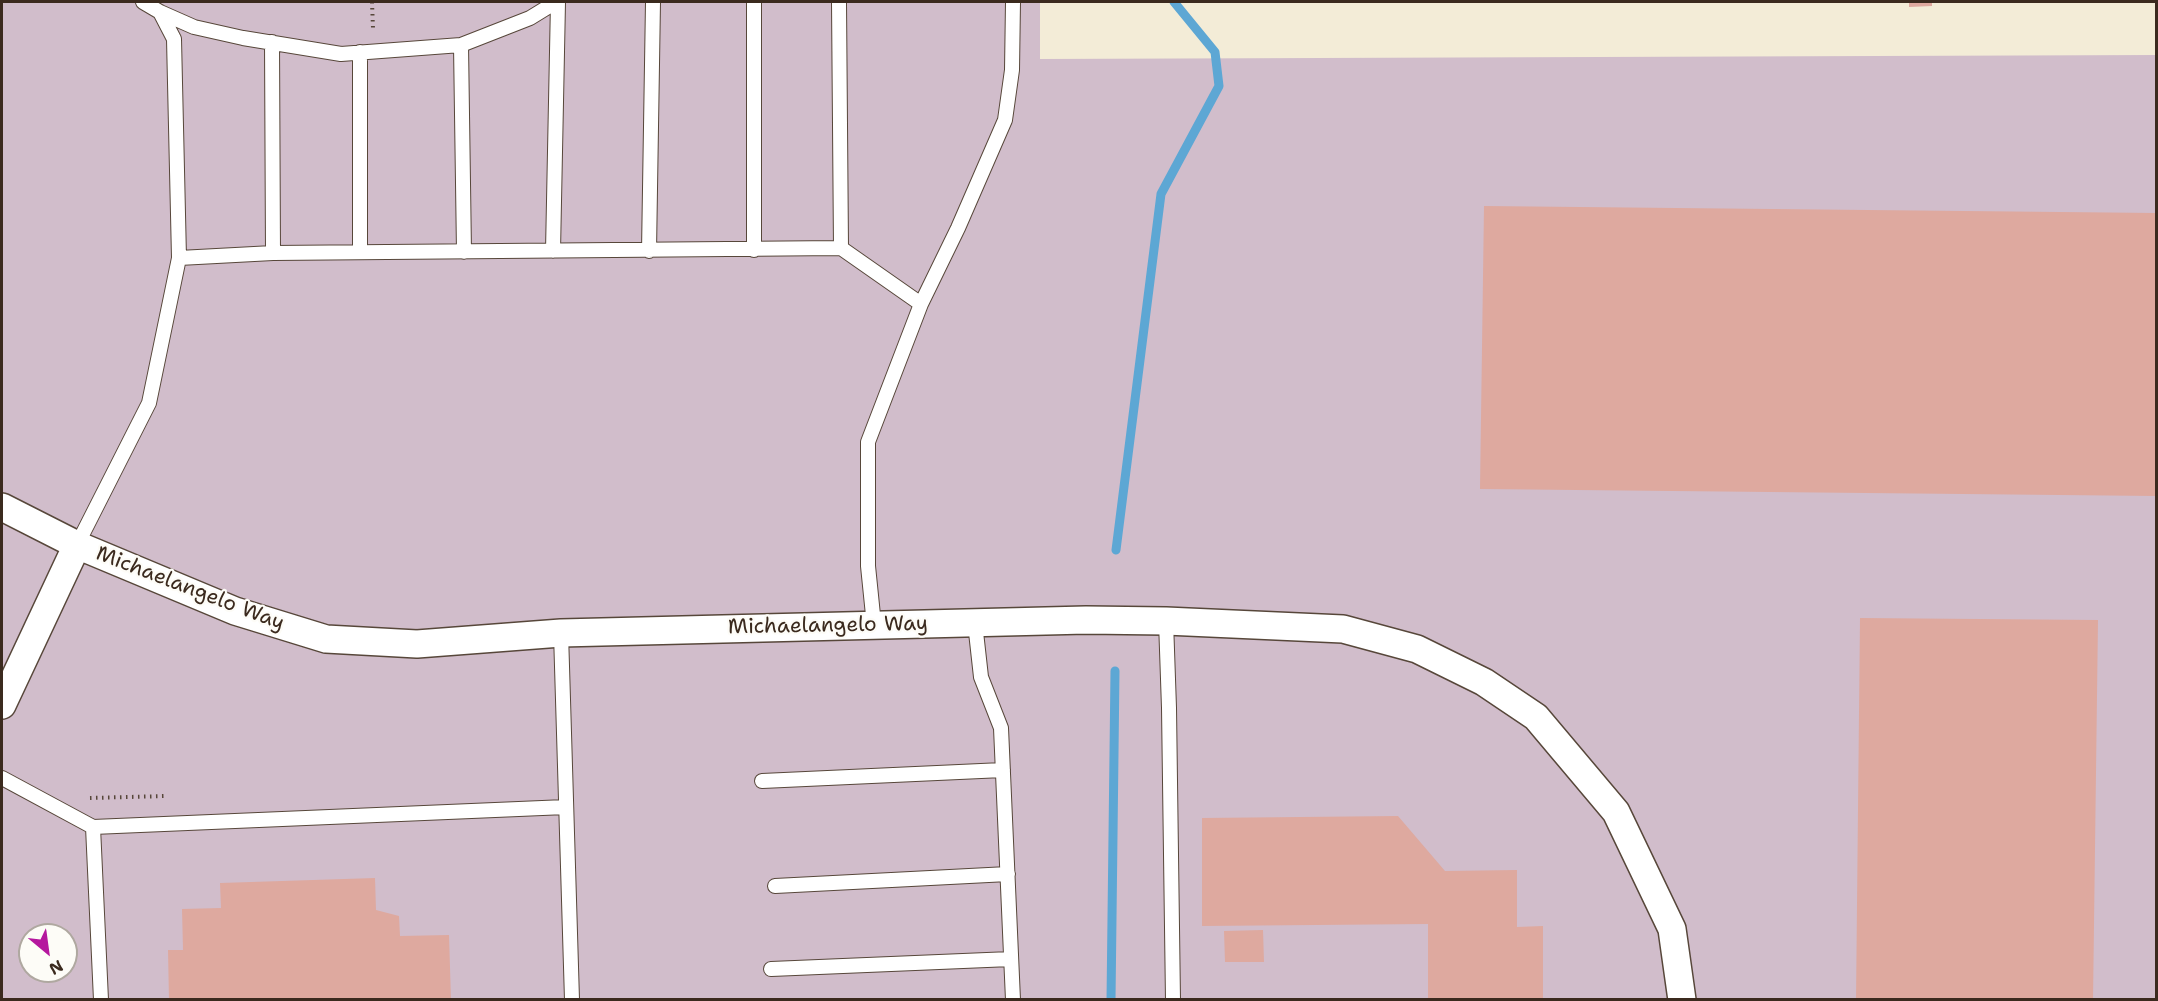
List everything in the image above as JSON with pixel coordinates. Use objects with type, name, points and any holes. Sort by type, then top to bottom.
[{"type":"street","name":"Michaelangelo Way","points":[[2,507],[77,545],[235,612],[326,639],[417,644],[561,633],[1086,620],[1166,621],[1343,629],[1417,650],[1484,682],[1536,717],[1616,812],[1672,929],[1682,999]]},
{"type":"street","points":[[2,705],[77,545]]},
{"type":"lane","points":[[144,2],[194,27],[341,54],[461,45],[530,18],[557,2]]},
{"type":"lane","points":[[553,251],[557,2]]},
{"type":"lane","points":[[649,251],[652,2]]},
{"type":"lane","points":[[754,2],[754,250]]},
{"type":"lane","points":[[839,2],[841,248]]},
{"type":"lane","points":[[874,625],[868,566],[868,442],[921,304],[958,228],[1005,120],[1012,70],[1013,2]]},
{"type":"lane","points":[[77,545],[149,403],[178,258],[174,39],[160,12]]},
{"type":"lane","points":[[272,42],[273,253]]},
{"type":"lane","points":[[461,45],[464,252]]},
{"type":"lane","points":[[360,52],[360,252]]},
{"type":"lane","points":[[178,258],[273,253],[841,248],[921,304]]},
{"type":"lane","points":[[1166,621],[1170,708],[1173,999]]},
{"type":"lane","points":[[975,623],[981,677],[1001,728],[1013,999]]},
{"type":"lane","points":[[561,633],[572,999]]},
{"type":"lane","points":[[762,781],[1003,770]]},
{"type":"lane","points":[[2,778],[93,827],[566,807]]},
{"type":"lane","points":[[93,827],[101,999]]},
{"type":"lane","points":[[775,886],[1008,874]]},
{"type":"lane","points":[[771,969],[1011,959]]},
{"type":"path","points":[[372,2],[373,29]]},
{"type":"path","points":[[89,798],[166,796]]},
{"type":"shaded area","points":[[2,2],[1040,2],[1040,59],[2156,55],[2156,999],[2,1000]]},
{"type":"building","points":[[1909,2],[1932,2],[1932,6],[1909,7]]},
{"type":"building","points":[[1484,206],[2156,213],[2156,496],[1480,489]]},
{"type":"building","points":[[1860,618],[2098,620],[2093,1000],[1856,1000]]},
{"type":"building","points":[[1398,816],[1445,871],[1517,870],[1517,927],[1543,926],[1543,1000],[1428,1000],[1428,924],[1202,926],[1202,818]]},
{"type":"building","points":[[375,878],[376,910],[399,916],[400,936],[449,935],[451,1000],[169,1000],[168,950],[183,950],[182,909],[221,908],[220,883]]},
{"type":"building","points":[[1263,930],[1264,962],[1225,962],[1224,931]]},
{"type":"waterway","points":[[1116,550],[1161,194],[1219,86],[1215,52],[1174,2]]},
{"type":"waterway","points":[[1111,1000],[1115,671]]}]
